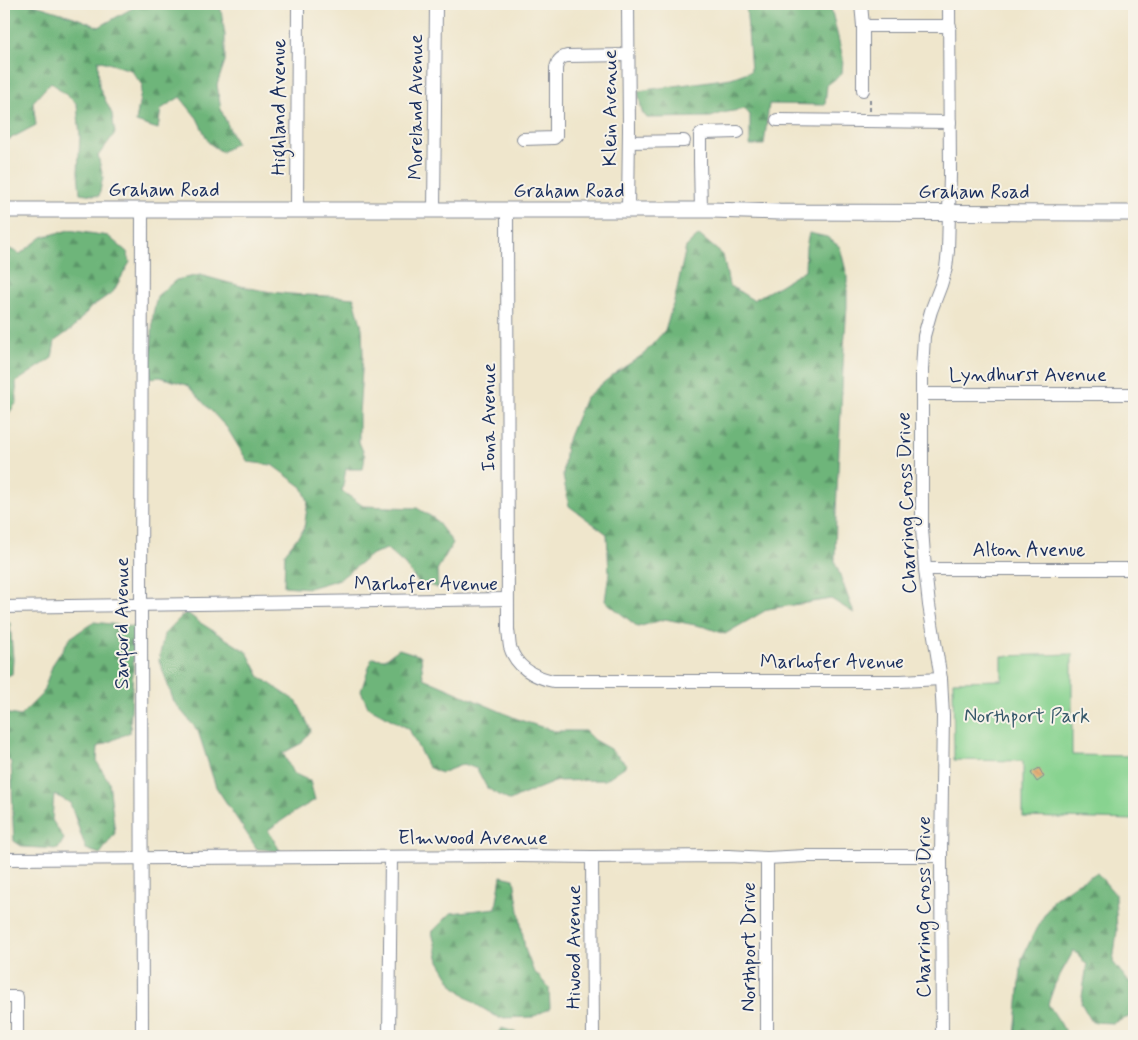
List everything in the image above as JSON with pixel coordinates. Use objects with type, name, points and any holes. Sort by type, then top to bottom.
[{"type":"main road","name":"Graham Road","points":[[4,210],[701,210],[1134,213]]},
{"type":"street","name":"Highland Avenue","points":[[297,210],[298,4]]},
{"type":"street","name":"Moreland Avenue","points":[[434,210],[436,4]]},
{"type":"street","name":"Klein Avenue","points":[[628,4],[628,211]]},
{"type":"street","points":[[861,4],[863,90]]},
{"type":"street","name":"Charring Cross Drive","points":[[942,1036],[941,679],[929,605],[922,528],[922,370],[924,336],[946,268],[948,251],[949,4]]},
{"type":"street","points":[[863,26],[950,26]]},
{"type":"street","points":[[523,139],[554,138],[556,136],[556,68],[561,57],[628,55]]},
{"type":"street","points":[[777,120],[950,122]]},
{"type":"street","points":[[701,210],[700,135],[703,133],[738,132]]},
{"type":"street","points":[[629,142],[684,141]]},
{"type":"street","name":"Sanford Avenue","points":[[142,210],[140,604],[142,1036]]},
{"type":"street","name":"Iona Avenue","points":[[508,211],[508,599]]},
{"type":"street","name":"Lyndhurst Avenue","points":[[922,394],[1134,394]]},
{"type":"street","name":"Alton Avenue","points":[[925,570],[1134,569]]},
{"type":"street","name":"Marhofer Avenue","points":[[4,607],[508,599],[510,647],[527,671],[539,678],[553,681],[901,681],[941,679]]},
{"type":"street","name":"Elmwood Avenue","points":[[4,859],[941,856]]},
{"type":"street","name":"Hiwood Avenue","points":[[592,857],[593,1036]]},
{"type":"street","points":[[389,1036],[390,858]]},
{"type":"street","name":"Northport Drive","points":[[767,1036],[768,858]]},
{"type":"street","points":[[4,997],[17,997],[17,1036]]},
{"type":"path","points":[[863,90],[870,94],[870,121]]},
{"type":"green space","points":[[4,4],[32,4],[99,27],[138,4],[220,4],[225,35],[225,61],[217,85],[221,110],[236,143],[222,152],[209,143],[197,118],[180,97],[161,109],[158,129],[136,122],[142,85],[131,70],[98,60],[99,87],[112,114],[115,133],[98,156],[103,177],[99,196],[80,193],[78,172],[80,136],[77,104],[51,82],[33,102],[36,125],[4,142]]},
{"type":"green space","points":[[746,4],[830,4],[843,58],[842,74],[827,85],[825,105],[769,104],[764,145],[750,145],[750,115],[745,109],[711,117],[647,118],[642,112],[638,91],[731,78],[751,71]]},
{"type":"green space","points":[[69,230],[108,236],[127,252],[130,262],[113,292],[91,307],[73,328],[55,341],[52,358],[16,382],[17,402],[4,420],[4,246],[20,254],[42,237]]},
{"type":"green space","points":[[809,233],[827,237],[840,247],[847,275],[835,562],[854,613],[831,599],[768,609],[725,634],[705,627],[665,619],[638,627],[605,601],[609,573],[607,534],[569,506],[563,476],[566,444],[585,398],[614,374],[644,354],[665,330],[675,298],[686,247],[699,235],[723,255],[729,285],[753,300],[805,270]]},
{"type":"green space","points":[[200,275],[270,292],[354,298],[362,328],[363,355],[359,442],[365,456],[363,469],[346,469],[342,491],[363,506],[417,508],[435,519],[453,543],[437,570],[438,588],[418,582],[405,565],[387,549],[372,554],[340,579],[309,588],[284,586],[285,553],[304,529],[308,501],[302,487],[272,465],[248,462],[227,428],[187,385],[160,377],[150,378],[153,314],[157,296],[176,280]]},
{"type":"green space","points":[[186,612],[247,652],[260,677],[297,702],[311,730],[302,743],[283,753],[293,773],[310,781],[315,800],[268,830],[280,851],[257,849],[216,787],[198,731],[174,702],[159,660],[164,634]]},
{"type":"green space","points":[[4,617],[10,623],[13,659],[12,674],[4,677]]},
{"type":"green space","points":[[94,622],[135,627],[130,732],[98,747],[97,762],[109,782],[115,833],[100,854],[86,849],[70,803],[54,794],[52,820],[64,839],[58,849],[23,847],[14,841],[11,762],[4,756],[4,713],[20,716],[42,694],[53,664],[70,638]]},
{"type":"green space","points":[[399,649],[421,656],[423,678],[520,720],[554,731],[585,731],[594,740],[610,749],[627,765],[605,780],[557,781],[510,801],[487,788],[477,769],[464,764],[441,773],[428,767],[409,729],[368,707],[361,691],[372,658],[385,659]]},
{"type":"green space","name":"Northport Park","points":[[1072,654],[1072,755],[1134,756],[1134,820],[1023,817],[1023,761],[954,760],[953,681],[1002,680],[1002,656]]},
{"type":"green space","points":[[1097,873],[1115,894],[1117,931],[1113,962],[1128,981],[1134,983],[1134,1015],[1113,1023],[1092,1022],[1081,1003],[1087,965],[1074,950],[1055,984],[1048,1004],[1067,1036],[1015,1036],[1022,958],[1036,929],[1053,900],[1077,883]]},
{"type":"green space","points":[[501,876],[514,879],[525,949],[533,970],[549,988],[550,1008],[533,1017],[499,1018],[477,1005],[454,986],[439,961],[432,932],[451,913],[496,908]]},
{"type":"green space","points":[[502,1028],[520,1034],[521,1036],[495,1036]]},
{"type":"building","points":[[1039,768],[1044,777],[1037,782],[1031,773]]}]
